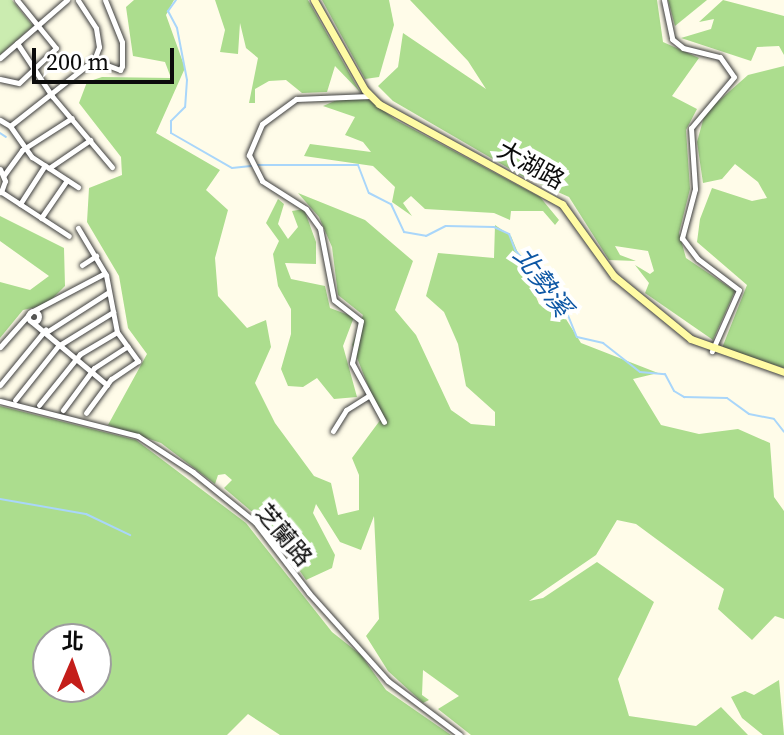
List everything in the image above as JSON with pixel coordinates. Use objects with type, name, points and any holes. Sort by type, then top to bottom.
[{"type":"street","points":[[0,79],[14,84],[56,48],[17,0]]},
{"type":"street","points":[[0,58],[67,0]]},
{"type":"street","points":[[10,126],[94,60],[99,38],[78,0]]},
{"type":"street","points":[[94,60],[120,70],[122,66],[122,42],[105,0]]},
{"type":"street","name":"大湖路","points":[[314,0],[371,96],[562,204],[614,276],[665,320],[712,351],[784,372]]},
{"type":"street","points":[[664,0],[672,39],[683,48],[720,57],[734,77],[691,128],[695,189],[682,238],[698,259],[739,290],[712,351]]},
{"type":"street","points":[[17,43],[52,96],[112,167]]},
{"type":"street","points":[[371,96],[296,99],[262,124],[249,155],[262,181],[306,209],[320,228],[334,300],[361,321],[351,355],[368,396],[384,422]]},
{"type":"street","points":[[69,236],[1,191],[2,172],[26,148],[73,118]]},
{"type":"street","points":[[0,120],[10,126],[26,148],[47,167],[78,187]]},
{"type":"street","points":[[20,204],[47,167],[90,140]]},
{"type":"street","points":[[41,218],[67,180]]},
{"type":"street","points":[[78,228],[105,273],[117,332],[138,361],[107,385],[86,413]]},
{"type":"street","points":[[82,265],[96,256]]},
{"type":"street","points":[[0,347],[32,311],[105,273]]},
{"type":"street","points":[[0,385],[47,330],[109,292]]},
{"type":"street","points":[[32,311],[47,330]]},
{"type":"street","points":[[31,322],[32,311]]},
{"type":"street","points":[[15,400],[61,343],[113,312]]},
{"type":"street","points":[[19,324],[31,322],[39,316]]},
{"type":"street","points":[[31,322],[47,330],[107,385]]},
{"type":"street","points":[[39,405],[77,357],[117,332]]},
{"type":"street","points":[[63,410],[92,371],[128,346]]},
{"type":"street","points":[[333,431],[346,410],[368,396]]},
{"type":"street","name":"芝蘭路","points":[[0,401],[138,436],[193,472],[255,522],[309,593],[388,681],[460,735]]},
{"type":"green space","points":[[0,0],[12,0],[33,26],[0,55]]},
{"type":"green space","points":[[134,0],[174,0],[166,15],[185,68],[156,133],[220,170],[206,190],[228,210],[215,258],[218,296],[247,328],[266,320],[271,347],[255,383],[275,423],[314,476],[331,483],[338,515],[359,510],[359,475],[352,458],[381,419],[352,345],[363,315],[338,295],[332,247],[319,217],[298,193],[365,220],[413,261],[395,310],[416,335],[451,410],[471,424],[495,426],[495,412],[466,386],[458,344],[444,312],[426,296],[438,253],[494,258],[495,225],[511,236],[539,304],[559,308],[581,343],[658,373],[633,379],[661,425],[699,434],[738,429],[770,443],[774,497],[784,511],[784,619],[775,616],[752,640],[718,609],[724,589],[636,524],[617,520],[596,555],[529,601],[543,598],[597,562],[654,602],[618,679],[629,716],[696,726],[721,707],[748,735],[471,735],[438,709],[459,696],[423,670],[422,695],[429,700],[423,703],[388,671],[366,636],[379,619],[374,516],[361,550],[340,542],[316,504],[313,513],[335,555],[332,568],[306,580],[270,527],[224,488],[232,480],[225,474],[218,475],[215,484],[161,443],[108,425],[147,354],[128,328],[119,276],[87,222],[89,188],[122,175],[121,157],[79,103],[87,82],[102,77],[171,78],[165,62],[133,56],[126,7]]},
{"type":"green space","points":[[215,0],[308,0],[360,92],[335,66],[327,92],[302,93],[286,80],[269,81],[255,89],[255,103],[249,103],[258,58],[246,48],[240,23],[238,54],[220,52],[225,30]]},
{"type":"green space","points":[[322,0],[389,0],[394,25],[379,77],[365,79]]},
{"type":"green space","points":[[410,0],[657,0],[663,42],[699,58],[672,96],[697,109],[686,130],[690,189],[679,233],[686,258],[735,291],[713,340],[645,293],[649,283],[635,265],[650,274],[654,271],[648,251],[615,246],[620,255],[636,261],[609,260],[569,197],[522,176],[393,101],[378,86],[398,67],[403,33],[486,89],[468,61]]},
{"type":"green space","points":[[668,0],[707,0],[675,26]]},
{"type":"green space","points":[[723,0],[784,16],[784,55],[779,46],[757,47],[751,61],[681,38],[711,29],[714,19],[699,22]]},
{"type":"green space","points":[[784,66],[784,368],[722,348],[747,285],[697,242],[700,219],[712,188],[752,201],[767,198],[758,182],[735,164],[722,179],[703,183],[697,142],[705,113],[748,75]]},
{"type":"green space","points":[[344,97],[369,100],[396,120],[540,197],[559,220],[555,225],[543,211],[511,211],[510,220],[494,213],[425,209],[411,196],[403,203],[412,216],[392,202],[395,187],[373,166],[304,156],[310,144],[371,152],[363,142],[345,135],[355,117],[323,106]]},
{"type":"green space","points":[[278,199],[284,204],[278,224],[288,239],[298,227],[292,211],[304,209],[316,242],[316,264],[285,263],[291,279],[325,286],[330,308],[354,317],[343,346],[357,397],[334,399],[317,378],[303,387],[288,386],[281,369],[291,334],[291,309],[278,286],[273,254],[279,241],[266,223]]},
{"type":"green space","points":[[0,216],[64,248],[65,286],[46,305],[23,310],[0,338],[0,282],[30,290],[49,276],[0,241]]},
{"type":"green space","points":[[0,406],[136,440],[246,523],[332,632],[361,655],[386,690],[451,735],[280,735],[248,714],[227,735],[0,735]]},
{"type":"green space","points":[[779,680],[784,735],[763,735],[742,718],[731,697],[745,691],[754,695]]},
{"type":"waterway","name":"北勢溪","points":[[176,0],[168,11],[177,28],[187,80],[185,107],[171,121],[171,133],[232,168],[251,166]]},
{"type":"waterway","points":[[0,133],[6,137]]},
{"type":"waterway","name":"北勢溪","points":[[258,165],[358,165],[369,193],[391,204],[404,232],[426,236],[446,226],[494,227],[509,234],[515,250],[550,290],[553,303],[565,308],[577,337],[603,343],[640,372],[665,374],[674,391],[684,397],[727,398],[749,414],[774,419],[784,432]]},
{"type":"waterway","points":[[0,499],[86,514],[130,535]]}]
